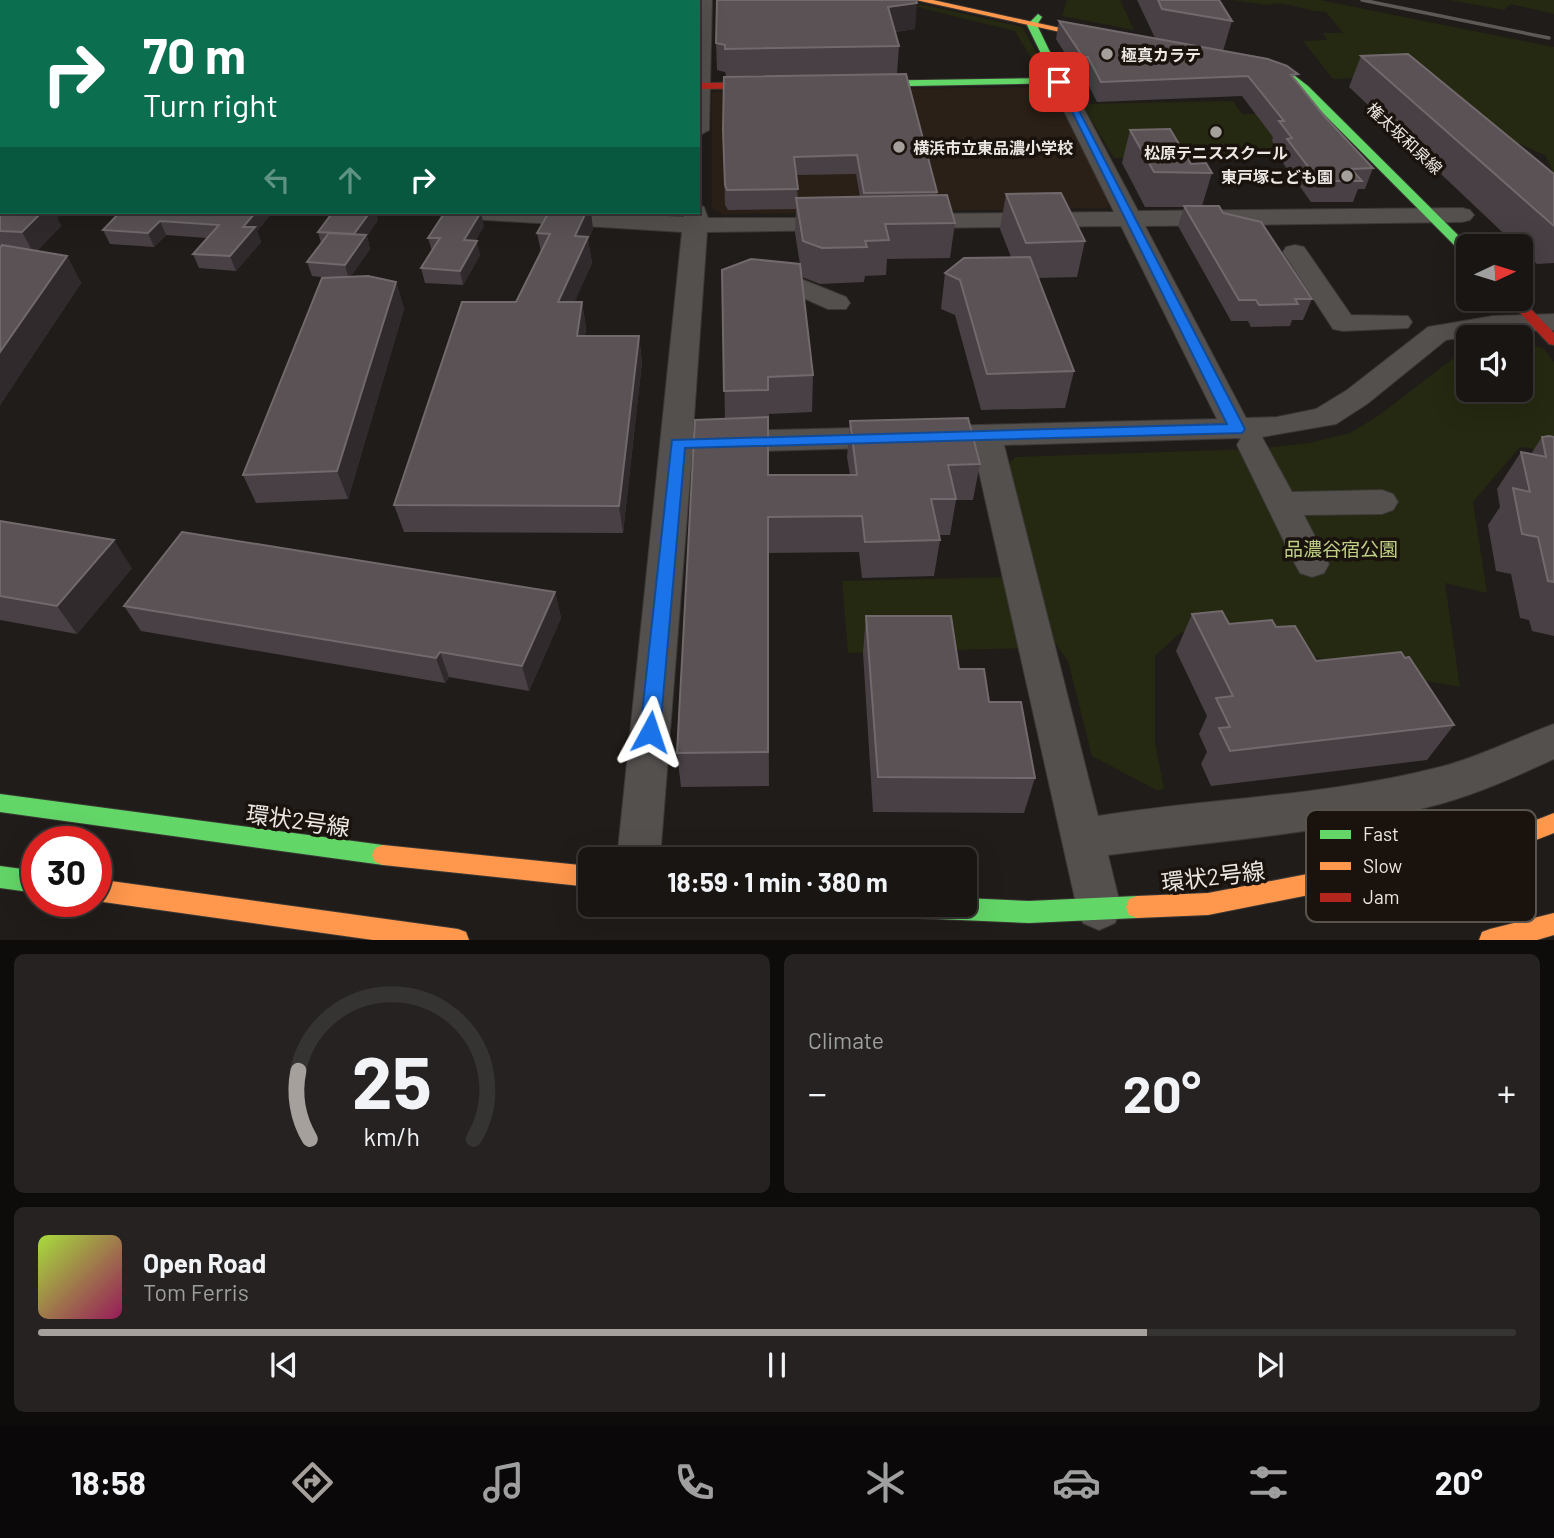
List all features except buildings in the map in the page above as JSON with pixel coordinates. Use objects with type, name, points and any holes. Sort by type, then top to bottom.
[{"type":"street","points":[[700,64],[703,0]]},
{"type":"street","points":[[920,0],[1122,38]]},
{"type":"street","points":[[961,0],[1035,21]]},
{"type":"street","points":[[1035,21],[1059,82],[1245,437],[1296,546]]},
{"type":"street","name":"権太坂和泉線","points":[[1336,96],[1309,75],[1286,66],[1234,59],[1291,78],[1454,214],[1461,234]]},
{"type":"street","points":[[835,85],[1059,82]]},
{"type":"street","points":[[700,86],[795,85]]},
{"type":"street","points":[[535,214],[866,222]]},
{"type":"street","points":[[893,222],[1454,214]]},
{"type":"street","points":[[639,847],[695,219]]},
{"type":"street","points":[[1295,252],[1343,323],[1398,322]]},
{"type":"street","points":[[801,287],[837,303]]},
{"type":"street","points":[[1533,311],[1549,320]]},
{"type":"street","points":[[677,443],[986,435],[1245,437],[1325,417],[1357,397],[1438,333],[1493,324],[1549,320]]},
{"type":"street","points":[[986,435],[1099,908]]},
{"type":"street","points":[[1269,492],[1382,502]]},
{"type":"street","points":[[1099,836],[1324,806],[1426,789],[1496,766],[1554,741]]},
{"type":"street","name":"環状2号線","points":[[0,803],[393,856],[578,876]]},
{"type":"street","name":"環状2号線","points":[[1536,830],[1554,823]]},
{"type":"street","points":[[0,877],[21,880]]},
{"type":"street","name":"環状2号線","points":[[977,910],[1029,912],[1208,904],[1306,885]]},
{"type":"street","points":[[112,892],[458,940]]},
{"type":"street","points":[[1490,940],[1554,924]]},
{"type":"shaded area","name":"横浜市立東品濃小学校","points":[[1050,87],[1057,91],[1111,200],[1106,208],[724,214],[712,208],[712,93]]},
{"type":"green space","points":[[1067,0],[1120,0],[1134,30],[1062,16]]},
{"type":"green space","points":[[1233,0],[1320,0],[1554,47],[1554,174],[1545,155],[1469,122],[1391,77],[1333,79],[1303,41],[1327,40],[1323,33],[1343,33],[1326,12],[1281,4],[1266,5]]},
{"type":"green space","points":[[1449,0],[1554,0],[1554,14],[1511,4],[1504,10]]},
{"type":"green space","points":[[920,4],[1022,27],[1048,73],[1042,77],[1015,31],[917,7]]},
{"type":"green space","name":"松原テニススクール","points":[[1233,101],[1242,114],[1313,113],[1358,157],[1114,158],[1082,104]]},
{"type":"green space","name":"品濃谷宿公園","points":[[1533,345],[1543,348],[1554,362],[1554,456],[1526,447],[1519,448],[1473,502],[1487,593],[1445,583],[1460,687],[1355,668],[1213,628],[1180,633],[1155,656],[1155,743],[1164,788],[1158,791],[1092,756],[1068,661],[1048,633],[1003,468],[1016,457],[1254,449],[1309,443],[1350,433],[1378,416],[1456,356],[1456,402],[1533,402]]},
{"type":"green space","points":[[1009,577],[1026,648],[848,653],[842,581]]},
{"type":"railway","points":[[1362,0],[1549,38]]},
{"type":"traffic: fast","points":[[858,84],[1059,81],[1032,25],[1038,17]]},
{"type":"traffic: fast","points":[[1251,67],[1291,78],[1304,88],[1456,240]]},
{"type":"traffic: fast","points":[[0,803],[383,855]]},
{"type":"traffic: fast","points":[[0,877],[21,880]]},
{"type":"traffic: fast","points":[[977,910],[1029,912],[1137,907]]},
{"type":"traffic: slow","points":[[920,0],[1110,40]]},
{"type":"traffic: slow","points":[[1536,830],[1554,823]]},
{"type":"traffic: slow","points":[[383,855],[578,876]]},
{"type":"traffic: slow","points":[[1137,907],[1208,904],[1306,885]]},
{"type":"traffic: slow","points":[[112,892],[458,940]]},
{"type":"traffic: slow","points":[[1490,940],[1554,924]]},
{"type":"traffic: jam","points":[[700,86],[777,85]]},
{"type":"traffic: jam","points":[[1526,312],[1554,341]]},
{"type":"place","name":"極真カラテ","points":[[1107,54]]},
{"type":"place","name":"松原テニススクール","points":[[1216,132]]},
{"type":"place","name":"横浜市立東品濃小学校","points":[[899,147]]},
{"type":"place","name":"東戸塚こども園","points":[[1347,176]]},
{"type":"route","points":[[650,732],[677,443],[1237,429],[1059,82]]}]
